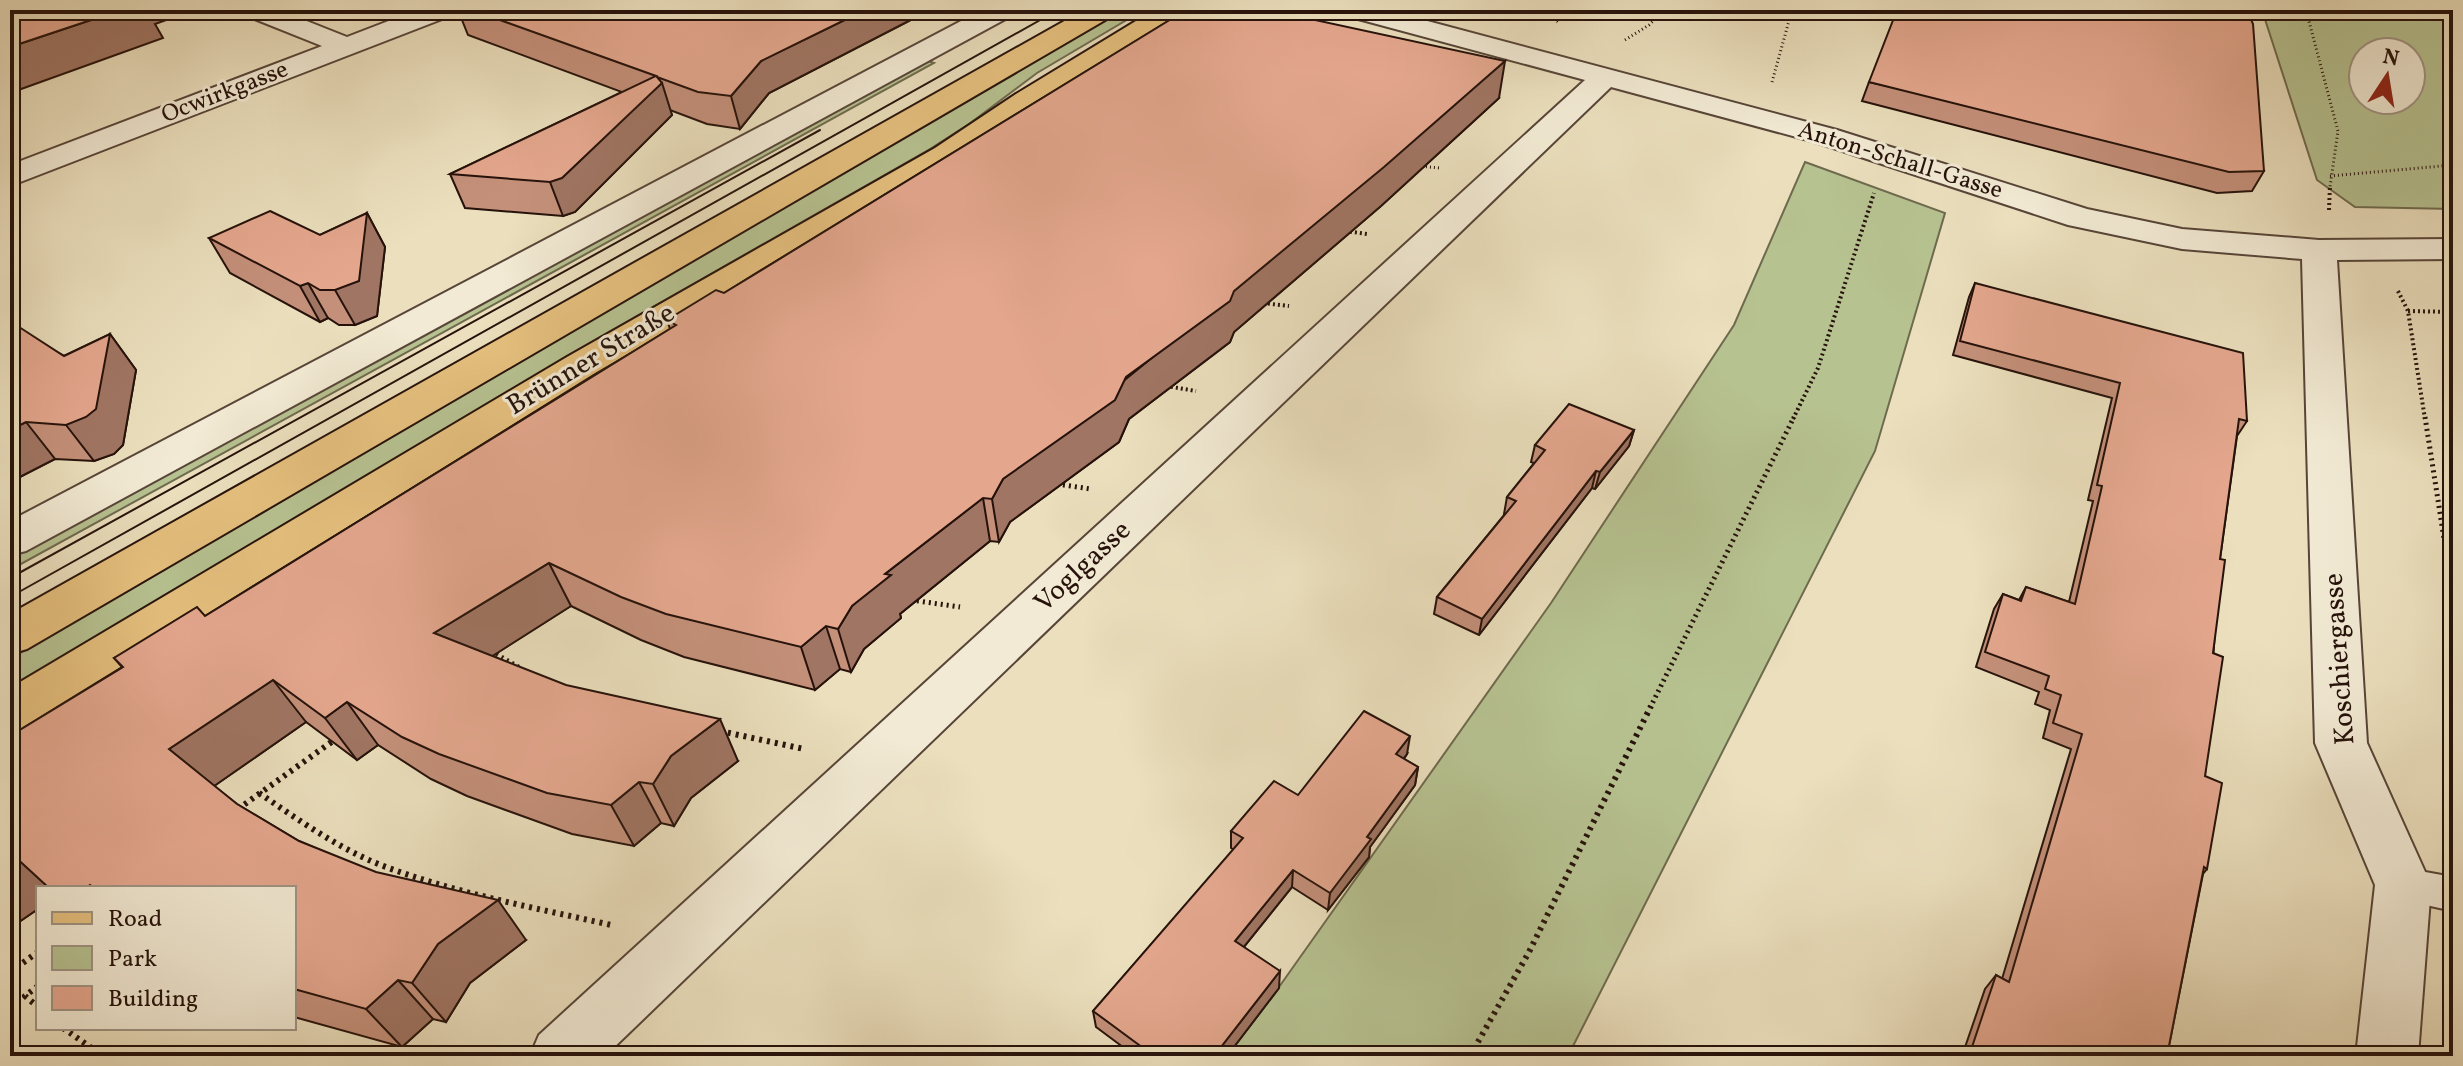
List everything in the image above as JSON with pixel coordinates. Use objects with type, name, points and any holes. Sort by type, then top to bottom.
[{"type":"main road","name":"Brünner Straße","points":[[10,636],[1103,10]]},
{"type":"main road","name":"Brünner Straße","points":[[10,712],[581,365],[946,155],[1026,100],[1172,10]]},
{"type":"street","points":[[256,10],[346,46]]},
{"type":"street","name":"Ocwirkgasse","points":[[10,176],[441,10]]},
{"type":"street","points":[[10,540],[1002,10]]},
{"type":"street","name":"Anton-Schall-Gasse","points":[[1356,10],[1611,61],[1826,136],[2080,218],[2182,239],[2319,250],[2453,249]]},
{"type":"street","name":"Voglgasse","points":[[561,1056],[1500,176],[1611,61]]},
{"type":"street","name":"Koschiergasse","points":[[2319,250],[2341,743],[2403,885],[2387,1056]]},
{"type":"lane","points":[[2403,885],[2453,894]]},
{"type":"path","points":[[1611,61],[1664,10]]},
{"type":"path","points":[[1772,87],[1772,76],[1792,10]]},
{"type":"path","points":[[2306,10],[2338,131],[2330,176],[2329,215],[2319,250]]},
{"type":"path","points":[[1470,1056],[1529,952],[1818,368],[1886,155]]},
{"type":"path","points":[[1405,164],[1500,176]]},
{"type":"path","points":[[2330,176],[2453,165]]},
{"type":"path","points":[[1335,229],[1430,242]]},
{"type":"path","points":[[1249,301],[1354,313]]},
{"type":"path","points":[[2453,312],[2408,311],[2453,596]]},
{"type":"path","points":[[1157,385],[1260,401]]},
{"type":"path","points":[[1048,482],[1156,499]]},
{"type":"path","points":[[907,599],[1028,618]]},
{"type":"path","points":[[486,648],[525,670]]},
{"type":"path","points":[[235,811],[347,730]]},
{"type":"path","points":[[714,730],[873,764]]},
{"type":"path","points":[[259,793],[310,828],[383,866],[461,891],[685,939]]},
{"type":"path","points":[[10,972],[36,953]]},
{"type":"path","points":[[36,988],[25,996],[36,1005]]},
{"type":"path","points":[[65,1030],[103,1056]]},
{"type":"green space","points":[[2262,10],[2453,10],[2453,209],[2355,207],[2317,180]]},
{"type":"green space","points":[[1120,12],[1135,15],[1037,73],[930,149],[602,336],[10,690],[10,659]]},
{"type":"green space","points":[[923,59],[934,63],[10,570],[10,553]]},
{"type":"green space","points":[[1805,162],[1945,213],[1875,451],[1568,1056],[1227,1056],[1551,603],[1734,325]]},
{"type":"building","points":[[10,10],[121,10],[10,47]]},
{"type":"building","points":[[472,10],[865,10],[761,61],[731,96],[698,92],[657,77],[662,83],[562,178],[550,182],[450,174],[656,76]]},
{"type":"building","points":[[1186,10],[1269,10],[1505,61],[1384,167],[1234,291],[1230,301],[1126,377],[1115,400],[1003,479],[992,499],[983,498],[885,574],[891,575],[852,606],[838,629],[826,626],[801,647],[666,614],[549,563],[434,633],[566,685],[720,719],[671,756],[653,784],[639,782],[611,805],[547,793],[439,754],[402,737],[347,702],[325,718],[273,680],[169,749],[237,804],[299,841],[376,872],[498,900],[438,944],[412,983],[398,980],[366,1009],[296,990],[296,886],[47,886],[10,855],[10,736],[123,667],[114,658],[197,607],[205,616],[676,325],[667,320],[716,290],[724,293]]},
{"type":"building","points":[[1897,10],[2247,10],[2253,24],[2264,171],[2229,172],[1869,82]]},
{"type":"building","points":[[270,211],[320,235],[367,213],[359,281],[335,290],[320,290],[308,283],[300,286],[209,238]]},
{"type":"building","points":[[1975,283],[2243,353],[2247,421],[2239,419],[2220,559],[2225,560],[2213,653],[2223,657],[2205,776],[2222,783],[2167,1056],[1969,1056],[1996,975],[2009,982],[2082,734],[2053,723],[2061,695],[2045,689],[2049,676],[1985,652],[2003,594],[2021,601],[2026,587],[2075,604],[2102,486],[2097,485],[2120,383],[1960,341]]},
{"type":"building","points":[[16,325],[64,356],[110,334],[96,409],[66,425],[26,422],[10,430],[10,327]]},
{"type":"building","points":[[1569,404],[1634,430],[1600,472],[1596,471],[1482,619],[1437,597],[1516,501],[1507,497],[1545,450],[1535,445]]},
{"type":"building","points":[[1364,711],[1410,736],[1396,754],[1418,767],[1367,837],[1371,839],[1330,893],[1293,870],[1235,941],[1280,971],[1214,1056],[1154,1056],[1093,1011],[1243,838],[1231,831],[1274,781],[1298,795]]},
{"type":"building","points":[[10,1047],[24,1056],[10,1056]]},
{"type":"tram line","points":[[10,597],[1058,10]]},
{"type":"tram line","points":[[10,578],[820,130]]}]
